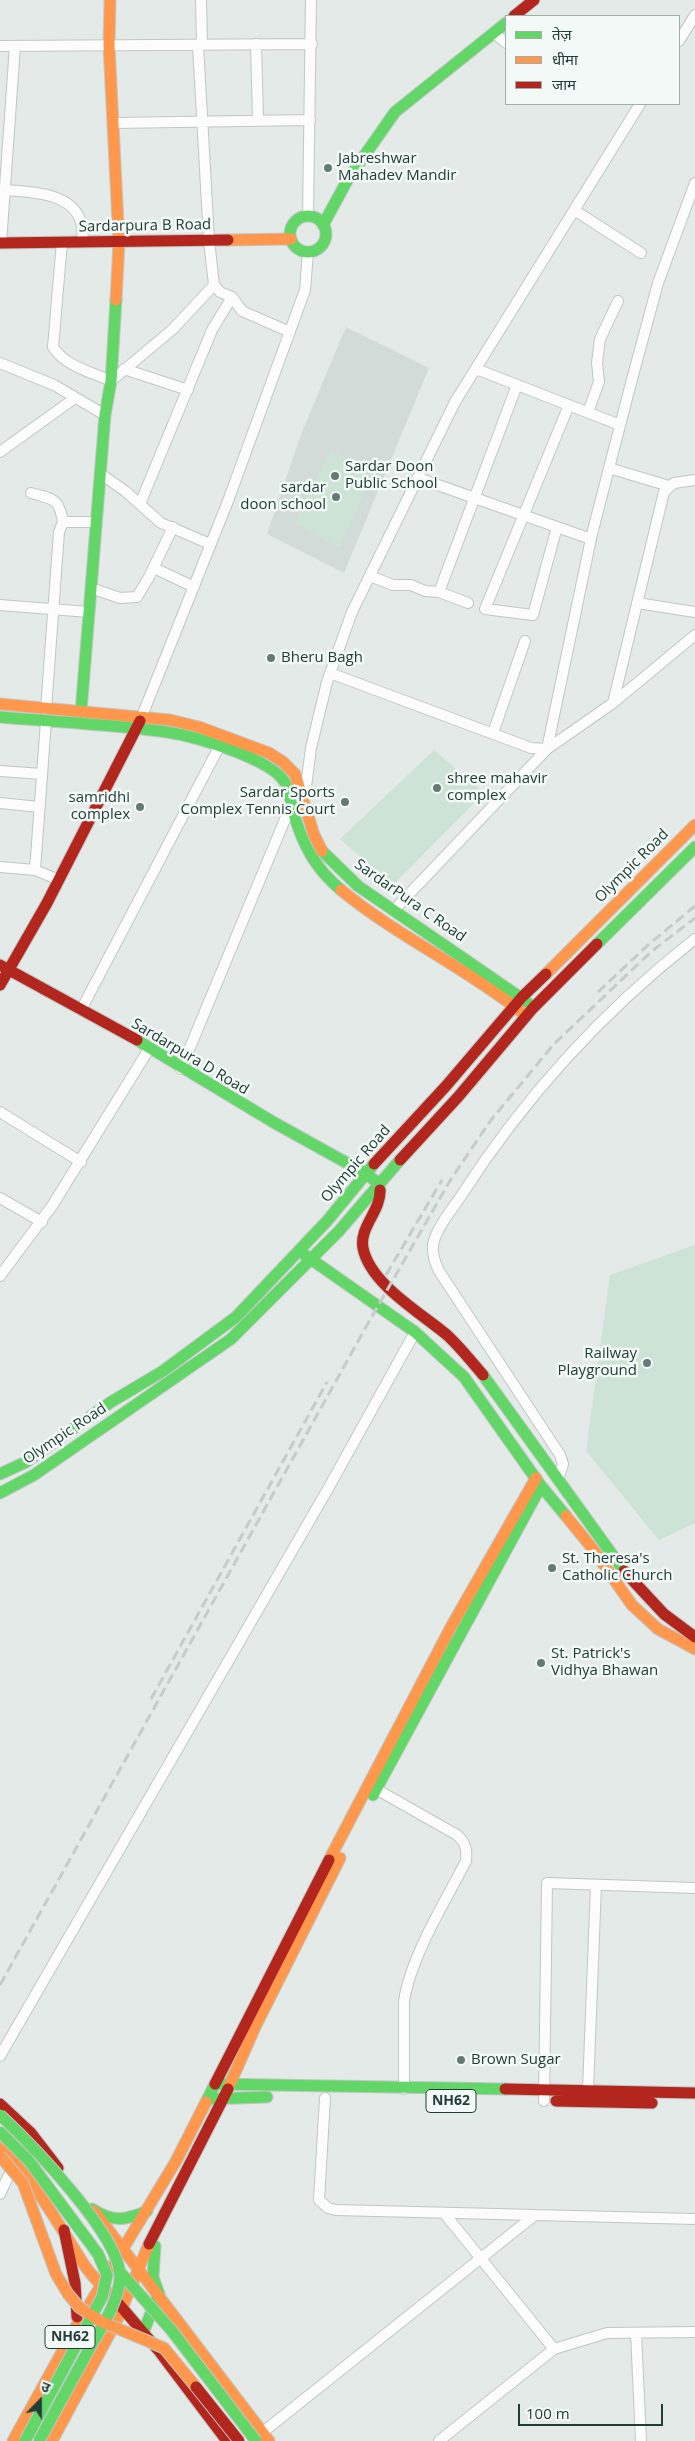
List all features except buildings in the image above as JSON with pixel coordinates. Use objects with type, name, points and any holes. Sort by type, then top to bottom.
[{"type":"main road","points":[[81,712],[105,415],[111,381],[119,242],[109,46],[110,0]]},
{"type":"main road","points":[[515,15],[534,0]]},
{"type":"main road","points":[[323,225],[352,172],[395,112],[505,24]]},
{"type":"main road","points":[[303,216],[308,216],[319,220],[323,225],[326,237],[320,247],[308,252],[297,248],[291,239],[293,223],[303,216]]},
{"type":"main road","name":"Sardarpura B Road","points":[[1,243],[291,239]]},
{"type":"main road","name":"SardarPura C Road","points":[[0,704],[46,715],[192,737],[263,764],[284,781],[301,840],[309,859],[332,882],[355,901],[500,994],[514,1006],[530,1012]]},
{"type":"main road","name":"SardarPura C Road","points":[[0,716],[81,712],[142,716],[199,727],[269,753],[295,774],[321,850],[358,886],[522,997],[530,1012]]},
{"type":"main road","points":[[0,985],[4,967],[59,880],[142,716]]},
{"type":"main road","name":"Olympic Road","points":[[0,1474],[26,1462],[111,1402],[163,1371],[236,1317],[300,1250],[365,1173],[446,1086],[522,997],[695,825]]},
{"type":"main road","name":"Olympic Road","points":[[0,1493],[34,1475],[231,1339],[339,1231],[378,1183],[458,1097],[530,1012],[695,847]]},
{"type":"main road","name":"Sardarpura D Road","points":[[4,967],[150,1049],[280,1128],[365,1173],[378,1183]]},
{"type":"main road","points":[[378,1183],[381,1197],[365,1228],[363,1241],[363,1249],[372,1267],[405,1302],[446,1334],[479,1368],[641,1593],[654,1607],[695,1637]]},
{"type":"main road","points":[[300,1250],[415,1332],[464,1377],[538,1482],[592,1548],[632,1605],[658,1629],[695,1650]]},
{"type":"main road","points":[[236,1317],[245,1325]]},
{"type":"main road","points":[[230,2084],[256,2025],[376,1789],[538,1482]]},
{"type":"main road","points":[[215,2084],[322,1873],[436,1655],[538,1482]]},
{"type":"main road","points":[[554,1500],[567,1492]]},
{"type":"main road","name":"NH62","points":[[13,2441],[77,2325],[147,2211],[215,2084],[402,2096],[544,2096],[695,2105]]},
{"type":"main road","name":"NH62","points":[[52,2441],[122,2308],[148,2245],[230,2084]]},
{"type":"main road","name":"NH62","points":[[514,2101],[588,2089],[695,2093]]},
{"type":"main road","points":[[208,2099],[330,2098]]},
{"type":"main road","points":[[0,2104],[32,2133],[159,2294],[263,2438]]},
{"type":"main road","points":[[0,2115],[36,2151],[80,2205],[106,2241],[120,2272],[263,2438]]},
{"type":"main road","points":[[0,2132],[29,2161],[98,2254],[107,2275],[102,2297],[25,2441]]},
{"type":"main road","points":[[0,2148],[15,2162],[64,2230],[86,2267],[143,2332],[227,2441]]},
{"type":"main road","points":[[0,2156],[23,2183],[56,2274],[68,2294],[84,2311],[100,2321],[164,2348],[183,2369],[239,2441]]},
{"type":"main road","points":[[92,2209],[108,2220],[126,2221],[147,2211]]},
{"type":"main road","points":[[64,2230],[92,2209]]},
{"type":"main road","points":[[143,2332],[159,2294],[153,2277],[152,2256],[160,2221]]},
{"type":"main road","points":[[64,2230],[78,2295],[77,2325]]},
{"type":"main road","points":[[39,2441],[112,2307],[118,2290],[120,2272]]},
{"type":"main road","points":[[100,2352],[125,2335],[143,2332]]},
{"type":"street","points":[[201,0],[202,121],[209,240],[214,285],[220,292],[232,296],[242,311],[290,332]]},
{"type":"street","points":[[308,216],[312,44],[311,0]]},
{"type":"street","points":[[680,39],[695,14]]},
{"type":"street","points":[[494,33],[505,42]]},
{"type":"street","points":[[256,44],[258,120]]},
{"type":"street","points":[[0,46],[312,44]]},
{"type":"street","points":[[1,243],[15,46]]},
{"type":"street","points":[[181,1069],[291,805],[304,802],[311,748],[330,673],[352,612],[455,402],[639,105]]},
{"type":"street","points":[[113,123],[310,120]]},
{"type":"street","points":[[548,749],[591,539],[620,425],[658,283],[695,183]]},
{"type":"street","points":[[5,190],[39,193],[65,204],[77,214],[81,222],[83,242]]},
{"type":"street","points":[[574,210],[641,253]]},
{"type":"street","points":[[62,242],[53,348],[66,361],[111,381],[173,329],[214,285]]},
{"type":"street","points":[[142,716],[194,587],[290,332],[305,290],[308,252]]},
{"type":"street","points":[[140,504],[212,330],[232,296]]},
{"type":"street","points":[[588,412],[599,382],[597,363],[600,339],[618,301]]},
{"type":"street","points":[[0,362],[54,385],[105,415]]},
{"type":"street","points":[[124,369],[188,390]]},
{"type":"street","points":[[476,369],[620,425]]},
{"type":"street","points":[[439,592],[517,385]]},
{"type":"street","points":[[0,452],[75,398]]},
{"type":"street","points":[[557,527],[533,615],[485,609],[569,405]]},
{"type":"street","points":[[609,468],[668,486]]},
{"type":"street","points":[[100,474],[140,504],[156,520],[210,544]]},
{"type":"street","points":[[418,478],[591,539]]},
{"type":"street","points":[[613,703],[661,500],[668,486],[674,483],[695,480]]},
{"type":"street","points":[[31,493],[57,501],[60,505],[63,522],[59,532],[52,609],[35,870]]},
{"type":"street","points":[[63,522],[97,522]]},
{"type":"street","points":[[91,588],[120,598],[133,599],[137,597],[154,568],[173,527]]},
{"type":"street","points":[[154,568],[194,587]]},
{"type":"street","points":[[370,576],[393,585],[411,585],[425,591],[439,592],[468,603]]},
{"type":"street","points":[[637,603],[695,612]]},
{"type":"street","points":[[0,605],[89,612]]},
{"type":"street","points":[[394,910],[548,749],[613,703],[695,635]]},
{"type":"street","points":[[492,733],[525,641]]},
{"type":"street","points":[[330,673],[531,748],[548,749]]},
{"type":"street","points":[[81,1010],[219,747]]},
{"type":"street","points":[[0,771],[42,774]]},
{"type":"street","points":[[0,804],[39,807]]},
{"type":"street","points":[[0,867],[35,870],[59,880]]},
{"type":"street","points":[[558,1480],[563,1464],[560,1455],[439,1271],[435,1262],[433,1245],[440,1229],[473,1177],[510,1125],[553,1074],[622,1001],[695,939]]},
{"type":"street","points":[[0,1276],[42,1222],[150,1049]]},
{"type":"street","points":[[0,1112],[81,1162]]},
{"type":"street","points":[[0,1198],[42,1222]]},
{"type":"street","points":[[0,2056],[329,1487],[415,1332]]},
{"type":"street","points":[[376,1789],[457,1835],[464,1841],[467,1849],[466,1861],[414,1966],[406,1988],[402,2096]]},
{"type":"street","points":[[544,2096],[548,1883],[695,1888]]},
{"type":"street","points":[[588,2089],[596,1885]]},
{"type":"street","points":[[330,2098],[319,2200],[322,2204],[336,2210],[695,2219]]},
{"type":"street","points":[[0,2194],[15,2162],[32,2133]]},
{"type":"street","points":[[444,2213],[554,2349]]},
{"type":"street","points":[[263,2438],[535,2215]]},
{"type":"street","points":[[439,2441],[554,2349],[608,2334],[695,2332]]},
{"type":"street","points":[[636,2333],[641,2441]]},
{"type":"shaded area","name":"Sardar Doon Public School","points":[[346,327],[429,368],[344,573],[267,534],[302,432]]},
{"type":"green space","points":[[330,450],[374,471],[340,548],[295,523]]},
{"type":"green space","points":[[434,750],[484,793],[393,885],[340,839]]},
{"type":"green space","name":"Railway Playground","points":[[695,1245],[695,1523],[659,1540],[586,1451],[610,1275]]},
{"type":"railway","points":[[598,992],[648,945],[695,906]]},
{"type":"railway","points":[[0,1985],[371,1318],[451,1179],[491,1120],[554,1044],[652,951],[695,918]]},
{"type":"railway","points":[[386,1275],[442,1180]]},
{"type":"railway","points":[[151,1699],[327,1382]]},
{"type":"traffic: fast","points":[[323,225],[348,179],[395,112],[505,24]]},
{"type":"traffic: fast","points":[[308,216],[315,217],[321,221],[325,227],[326,234],[325,241],[321,247],[315,251],[308,252],[301,251],[295,247],[291,241],[290,234],[291,227],[295,221],[301,217],[308,216]]},
{"type":"traffic: fast","points":[[81,712],[105,415],[111,381],[116,300]]},
{"type":"traffic: fast","points":[[0,717],[167,732],[212,743],[248,756],[276,772],[284,781],[306,847],[324,874],[341,890]]},
{"type":"traffic: fast","points":[[597,944],[695,847]]},
{"type":"traffic: fast","points":[[322,851],[358,886],[527,1002]]},
{"type":"traffic: fast","points":[[137,1040],[273,1122],[365,1173],[378,1183],[380,1190]]},
{"type":"traffic: fast","points":[[0,1493],[34,1475],[231,1339],[339,1231],[400,1160]]},
{"type":"traffic: fast","points":[[0,1474],[26,1462],[111,1402],[163,1371],[236,1317],[327,1221],[374,1164]]},
{"type":"traffic: fast","points":[[305,1255],[415,1332],[464,1377],[541,1486],[566,1516]]},
{"type":"traffic: fast","points":[[483,1375],[624,1571]]},
{"type":"traffic: fast","points":[[373,1795],[541,1486]]},
{"type":"traffic: fast","points":[[206,2102],[215,2084],[505,2089]]},
{"type":"traffic: fast","points":[[208,2099],[267,2097]]},
{"type":"traffic: fast","points":[[0,2115],[52,2168],[91,2216],[117,2260],[120,2278],[119,2288],[108,2316],[39,2441]]},
{"type":"traffic: fast","points":[[0,2132],[29,2161],[98,2254],[107,2275],[102,2297],[25,2441]]},
{"type":"traffic: fast","points":[[92,2209],[106,2216],[119,2219],[132,2217],[147,2211]]},
{"type":"traffic: fast","points":[[155,2246],[153,2277],[159,2294]]},
{"type":"traffic: fast","points":[[120,2272],[172,2331],[256,2441]]},
{"type":"traffic: fast","points":[[143,2333],[157,2298]]},
{"type":"traffic: slow","points":[[110,0],[109,46],[119,242],[116,300]]},
{"type":"traffic: slow","points":[[228,240],[291,239]]},
{"type":"traffic: slow","points":[[0,704],[170,720],[199,727],[269,753],[283,762],[295,774],[314,835],[322,851]]},
{"type":"traffic: slow","points":[[546,974],[695,825]]},
{"type":"traffic: slow","points":[[341,890],[362,907],[476,980],[520,1011]]},
{"type":"traffic: slow","points":[[329,1860],[451,1627],[536,1478]]},
{"type":"traffic: slow","points":[[566,1516],[592,1548],[632,1605],[658,1629],[695,1649]]},
{"type":"traffic: slow","points":[[230,2084],[256,2025],[340,1858]]},
{"type":"traffic: slow","points":[[13,2441],[77,2325],[176,2161],[206,2102]]},
{"type":"traffic: slow","points":[[0,2148],[36,2189],[89,2271],[118,2303]]},
{"type":"traffic: slow","points":[[0,2156],[23,2183],[56,2274],[68,2294],[79,2307],[100,2321],[164,2348],[196,2387]]},
{"type":"traffic: slow","points":[[94,2211],[269,2441]]},
{"type":"traffic: slow","points":[[52,2441],[117,2320],[149,2244]]},
{"type":"traffic: jam","points":[[515,15],[534,0]]},
{"type":"traffic: jam","points":[[0,243],[228,240]]},
{"type":"traffic: jam","points":[[0,985],[47,903],[140,721]]},
{"type":"traffic: jam","points":[[400,1160],[458,1097],[533,1008],[597,944]]},
{"type":"traffic: jam","points":[[0,965],[137,1040]]},
{"type":"traffic: jam","points":[[374,1164],[446,1086],[522,997],[546,974]]},
{"type":"traffic: jam","points":[[380,1190],[377,1205],[364,1233],[363,1240],[363,1248],[375,1274],[398,1297],[447,1335],[483,1375]]},
{"type":"traffic: jam","points":[[624,1571],[664,1614],[695,1637]]},
{"type":"traffic: jam","points":[[215,2084],[329,1860]]},
{"type":"traffic: jam","points":[[149,2244],[228,2089]]},
{"type":"traffic: jam","points":[[505,2089],[695,2093]]},
{"type":"traffic: jam","points":[[556,2101],[652,2103]]},
{"type":"traffic: jam","points":[[0,2104],[31,2133],[58,2168]]},
{"type":"traffic: jam","points":[[64,2230],[75,2283],[77,2317]]},
{"type":"traffic: jam","points":[[118,2303],[159,2351],[227,2441]]},
{"type":"traffic: jam","points":[[196,2387],[239,2441]]},
{"type":"place","name":"Jabreshwar Mahadev Mandir","points":[[328,168]]},
{"type":"place","name":"Sardar Doon Public School","points":[[335,476]]},
{"type":"place","name":"sardar doon school","points":[[336,497]]},
{"type":"place","name":"Bheru Bagh","points":[[271,658]]},
{"type":"place","name":"shree mahavir complex","points":[[437,788]]},
{"type":"place","name":"Sardar Sports Complex Tennis Court","points":[[345,802]]},
{"type":"place","name":"samridhi complex","points":[[140,807]]},
{"type":"place","name":"Railway Playground","points":[[647,1363]]},
{"type":"place","name":"St. Theresa's Catholic Church","points":[[552,1568]]},
{"type":"place","name":"St. Patrick's Vidhya Bhawan","points":[[541,1663]]},
{"type":"place","name":"Brown Sugar","points":[[461,2060]]}]
